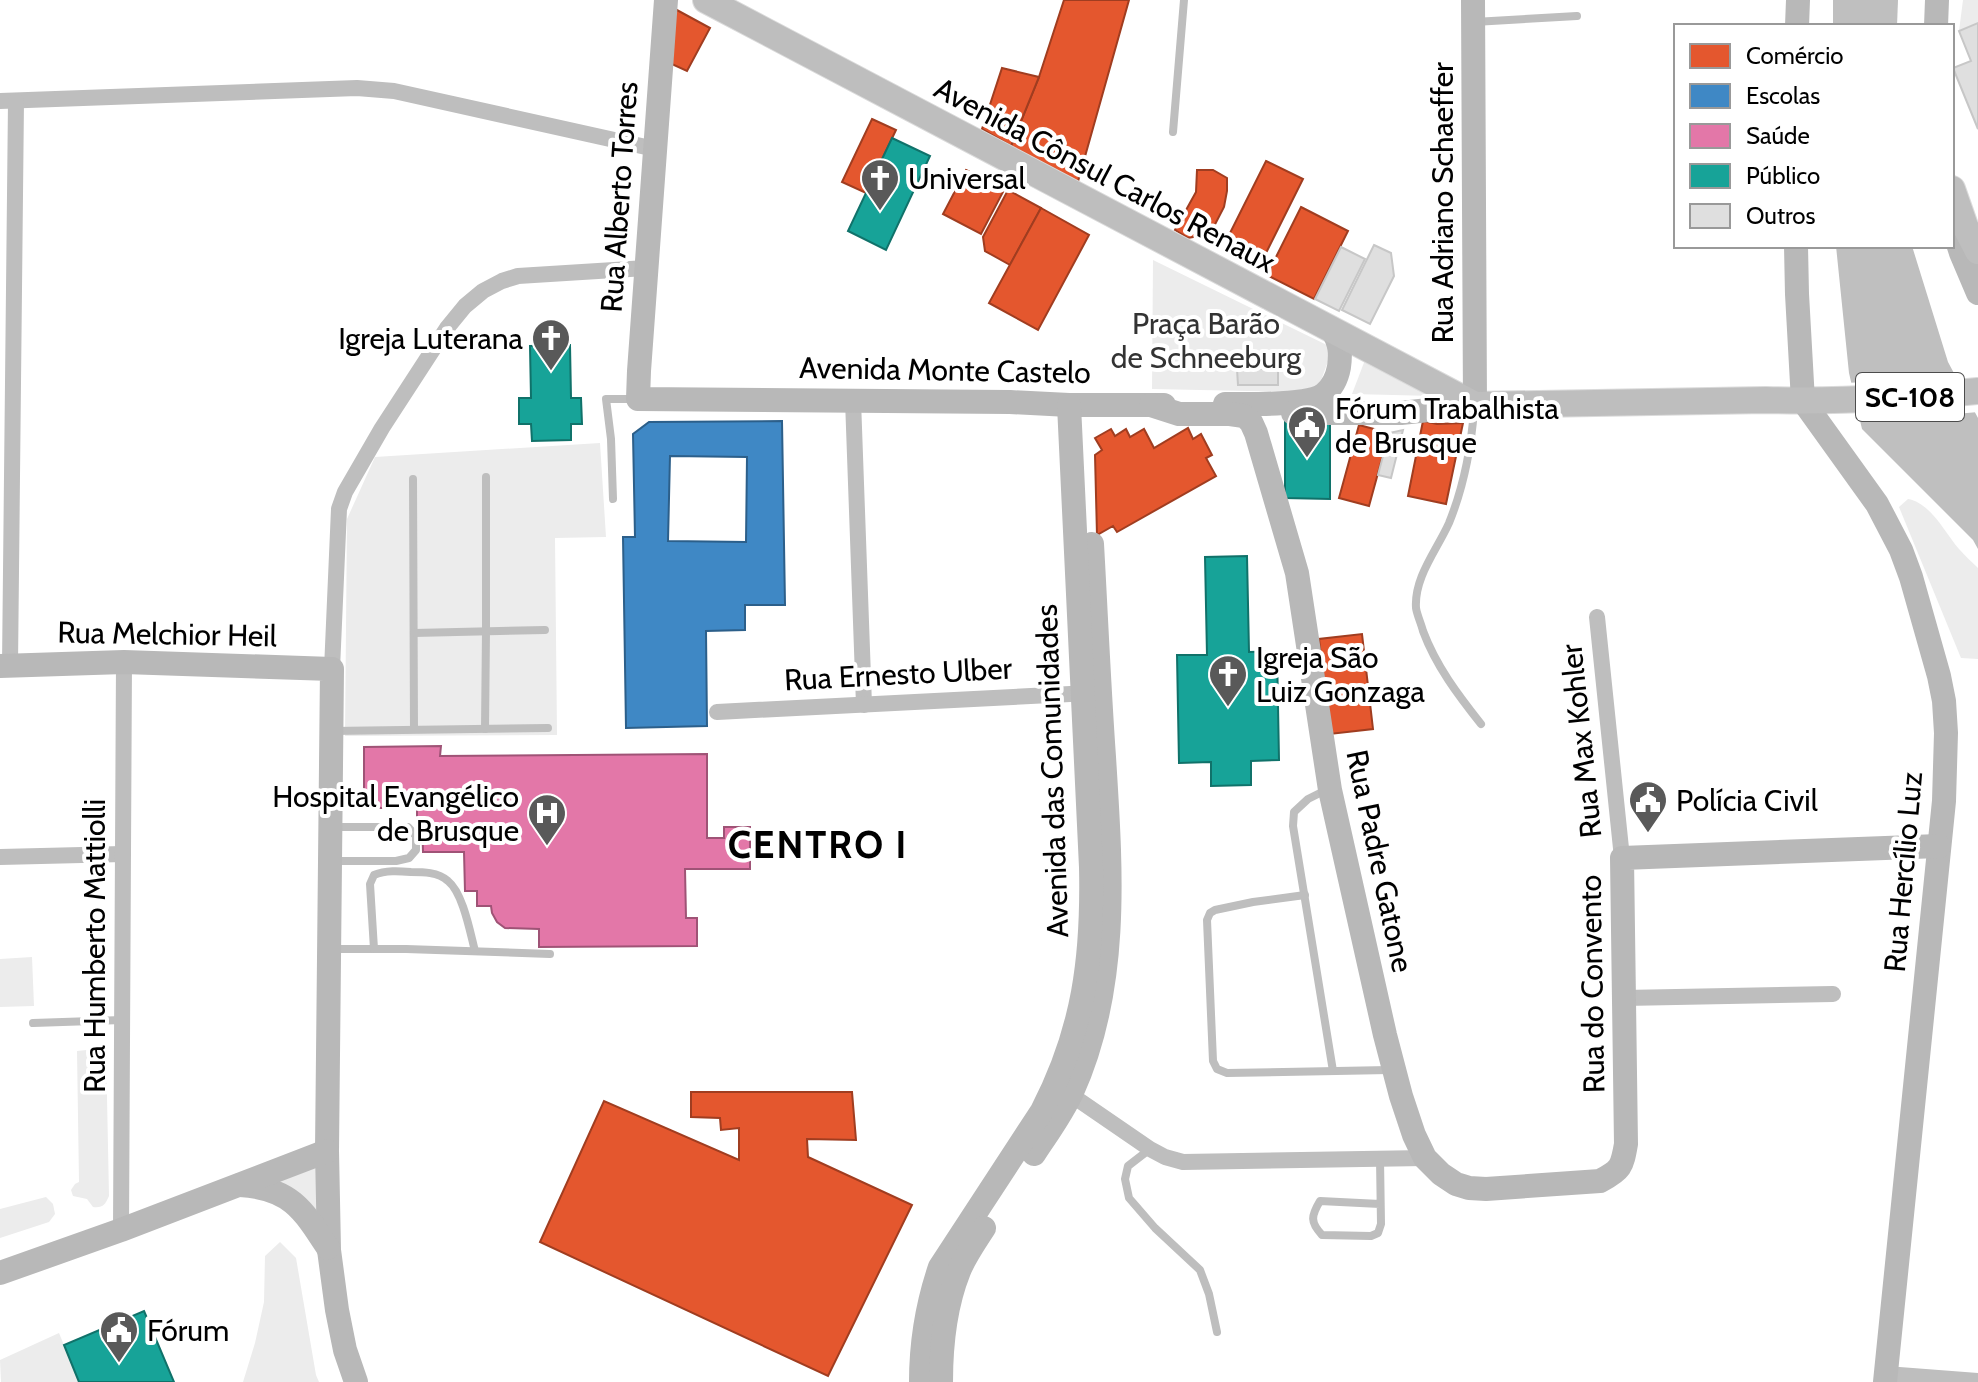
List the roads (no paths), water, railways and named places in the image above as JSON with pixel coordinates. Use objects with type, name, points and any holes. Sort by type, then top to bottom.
[{"type":"main road","name":"Rua Alberto Torres","points":[[638,399],[666,0]]},
{"type":"main road","name":"Avenida Cônsul Carlos Renaux","points":[[706,0],[1475,405]]},
{"type":"main road","points":[[1797,24],[1798,0]]},
{"type":"main road","points":[[1936,24],[1937,0]]},
{"type":"main road","name":"Rua Adriano Schaeffer","points":[[1473,11],[1475,405]]},
{"type":"main road","points":[[1954,195],[1978,251]]},
{"type":"main road","points":[[1954,231],[1978,293]]},
{"type":"main road","points":[[1256,433],[1260,419],[1267,413],[1401,413],[1475,405],[1803,401],[1796,248]]},
{"type":"main road","name":"Avenida Monte Castelo","points":[[638,399],[1077,405],[1306,401],[1324,394],[1335,383],[1340,346],[1333,331]]},
{"type":"main road","name":"SC-108","points":[[1803,401],[1978,391]]},
{"type":"main road","name":"Rua Hercílio Luz","points":[[1803,401],[1877,504],[1901,550],[1944,701],[1946,763],[1939,846],[1885,1378]]},
{"type":"main road","name":"Avenida das Comunidades","points":[[931,1372],[928,1307],[940,1267],[1042,1111],[1063,1090],[1074,1035],[1096,976],[1091,938],[1101,902],[1101,868],[1077,405]]},
{"type":"main road","points":[[1151,405],[1179,414],[1244,416],[1256,433]]},
{"type":"main road","name":"Rua Padre Gatone","points":[[1256,433],[1297,573],[1330,788],[1347,872],[1394,1069],[1414,1135],[1425,1158]]},
{"type":"main road","name":"Rua Melchior Heil","points":[[5,666],[124,662],[332,669]]},
{"type":"main road","points":[[332,669],[327,1151],[329,1250],[345,1350],[356,1382]]},
{"type":"main road","name":"Rua do Convento","points":[[1425,1158],[1456,1184],[1486,1189],[1600,1181],[1623,1164],[1626,1144],[1622,858],[1939,846]]},
{"type":"main road","points":[[0,1273],[327,1151]]},
{"type":"main road","points":[[237,1185],[271,1189],[287,1198],[301,1210],[329,1250]]},
{"type":"main road","points":[[337,1310],[375,1382]]},
{"type":"street","points":[[5,666],[8,101],[357,88],[394,91],[655,149]]},
{"type":"street","points":[[332,669],[339,509],[345,492],[382,428],[447,328],[465,306],[502,281],[537,274],[646,268]]},
{"type":"street","points":[[853,400],[864,705]]},
{"type":"street","name":"Rua Max Kohler","points":[[1597,617],[1622,858]]},
{"type":"street","name":"Rua Humberto Mattiolli","points":[[121,1230],[124,662]]},
{"type":"street","name":"Rua Ernesto Ulber","points":[[717,712],[1091,692]]},
{"type":"street","points":[[0,857],[123,854]]},
{"type":"street","points":[[1624,998],[1833,994]]},
{"type":"street","points":[[1063,1090],[1150,1149],[1183,1162],[1425,1158]]},
{"type":"street","points":[[1885,1378],[1978,1381]]},
{"type":"lane","points":[[1173,132],[1184,0]]},
{"type":"lane","points":[[1473,11],[1577,16]]},
{"type":"lane","points":[[613,499],[606,399],[638,399]]},
{"type":"lane","points":[[1475,405],[1466,473],[1448,524],[1423,573],[1416,596],[1416,610],[1430,648],[1451,686],[1481,724]]},
{"type":"lane","points":[[485,729],[486,477]]},
{"type":"lane","points":[[413,479],[414,729]]},
{"type":"lane","points":[[414,633],[545,630]]},
{"type":"lane","points":[[332,731],[548,728]]},
{"type":"lane","points":[[1330,788],[1308,799],[1294,812],[1293,826],[1333,1071]]},
{"type":"lane","points":[[331,861],[396,861],[409,858],[416,850],[416,836],[408,827],[332,827]]},
{"type":"lane","points":[[374,949],[370,884],[374,875],[382,871],[435,874],[449,881],[460,899],[475,951]]},
{"type":"lane","points":[[1305,895],[1253,902],[1210,913],[1207,920],[1213,1061],[1217,1069],[1227,1073],[1394,1069]]},
{"type":"lane","points":[[330,949],[550,954]]},
{"type":"lane","points":[[33,1023],[122,1020]]},
{"type":"lane","points":[[1150,1149],[1128,1166],[1125,1179],[1129,1198],[1155,1228],[1200,1270],[1217,1332]]},
{"type":"lane","points":[[1380,1159],[1381,1224],[1378,1233],[1371,1236],[1322,1235],[1314,1226],[1312,1213],[1320,1201],[1380,1204]]},
{"type":"place","name":"Universal","points":[[880,212]]},
{"type":"place","name":"Igreja Luterana","points":[[551,372]]},
{"type":"place","name":"Fórum Trabalhista de Brusque","points":[[1307,459]]},
{"type":"place","name":"Igreja São Luiz Gonzaga","points":[[1228,708]]},
{"type":"place","name":"Polícia Civil","points":[[1648,834]]},
{"type":"place","name":"Hospital Evangélico de Brusque","points":[[547,847]]},
{"type":"place","name":"Fórum","points":[[119,1364]]},
{"type":"district","name":"CENTRO I","points":[[818,844]]},
{"type":"park label","name":"Praça Barão de Schneeburg","points":[[1206,340]]}]
